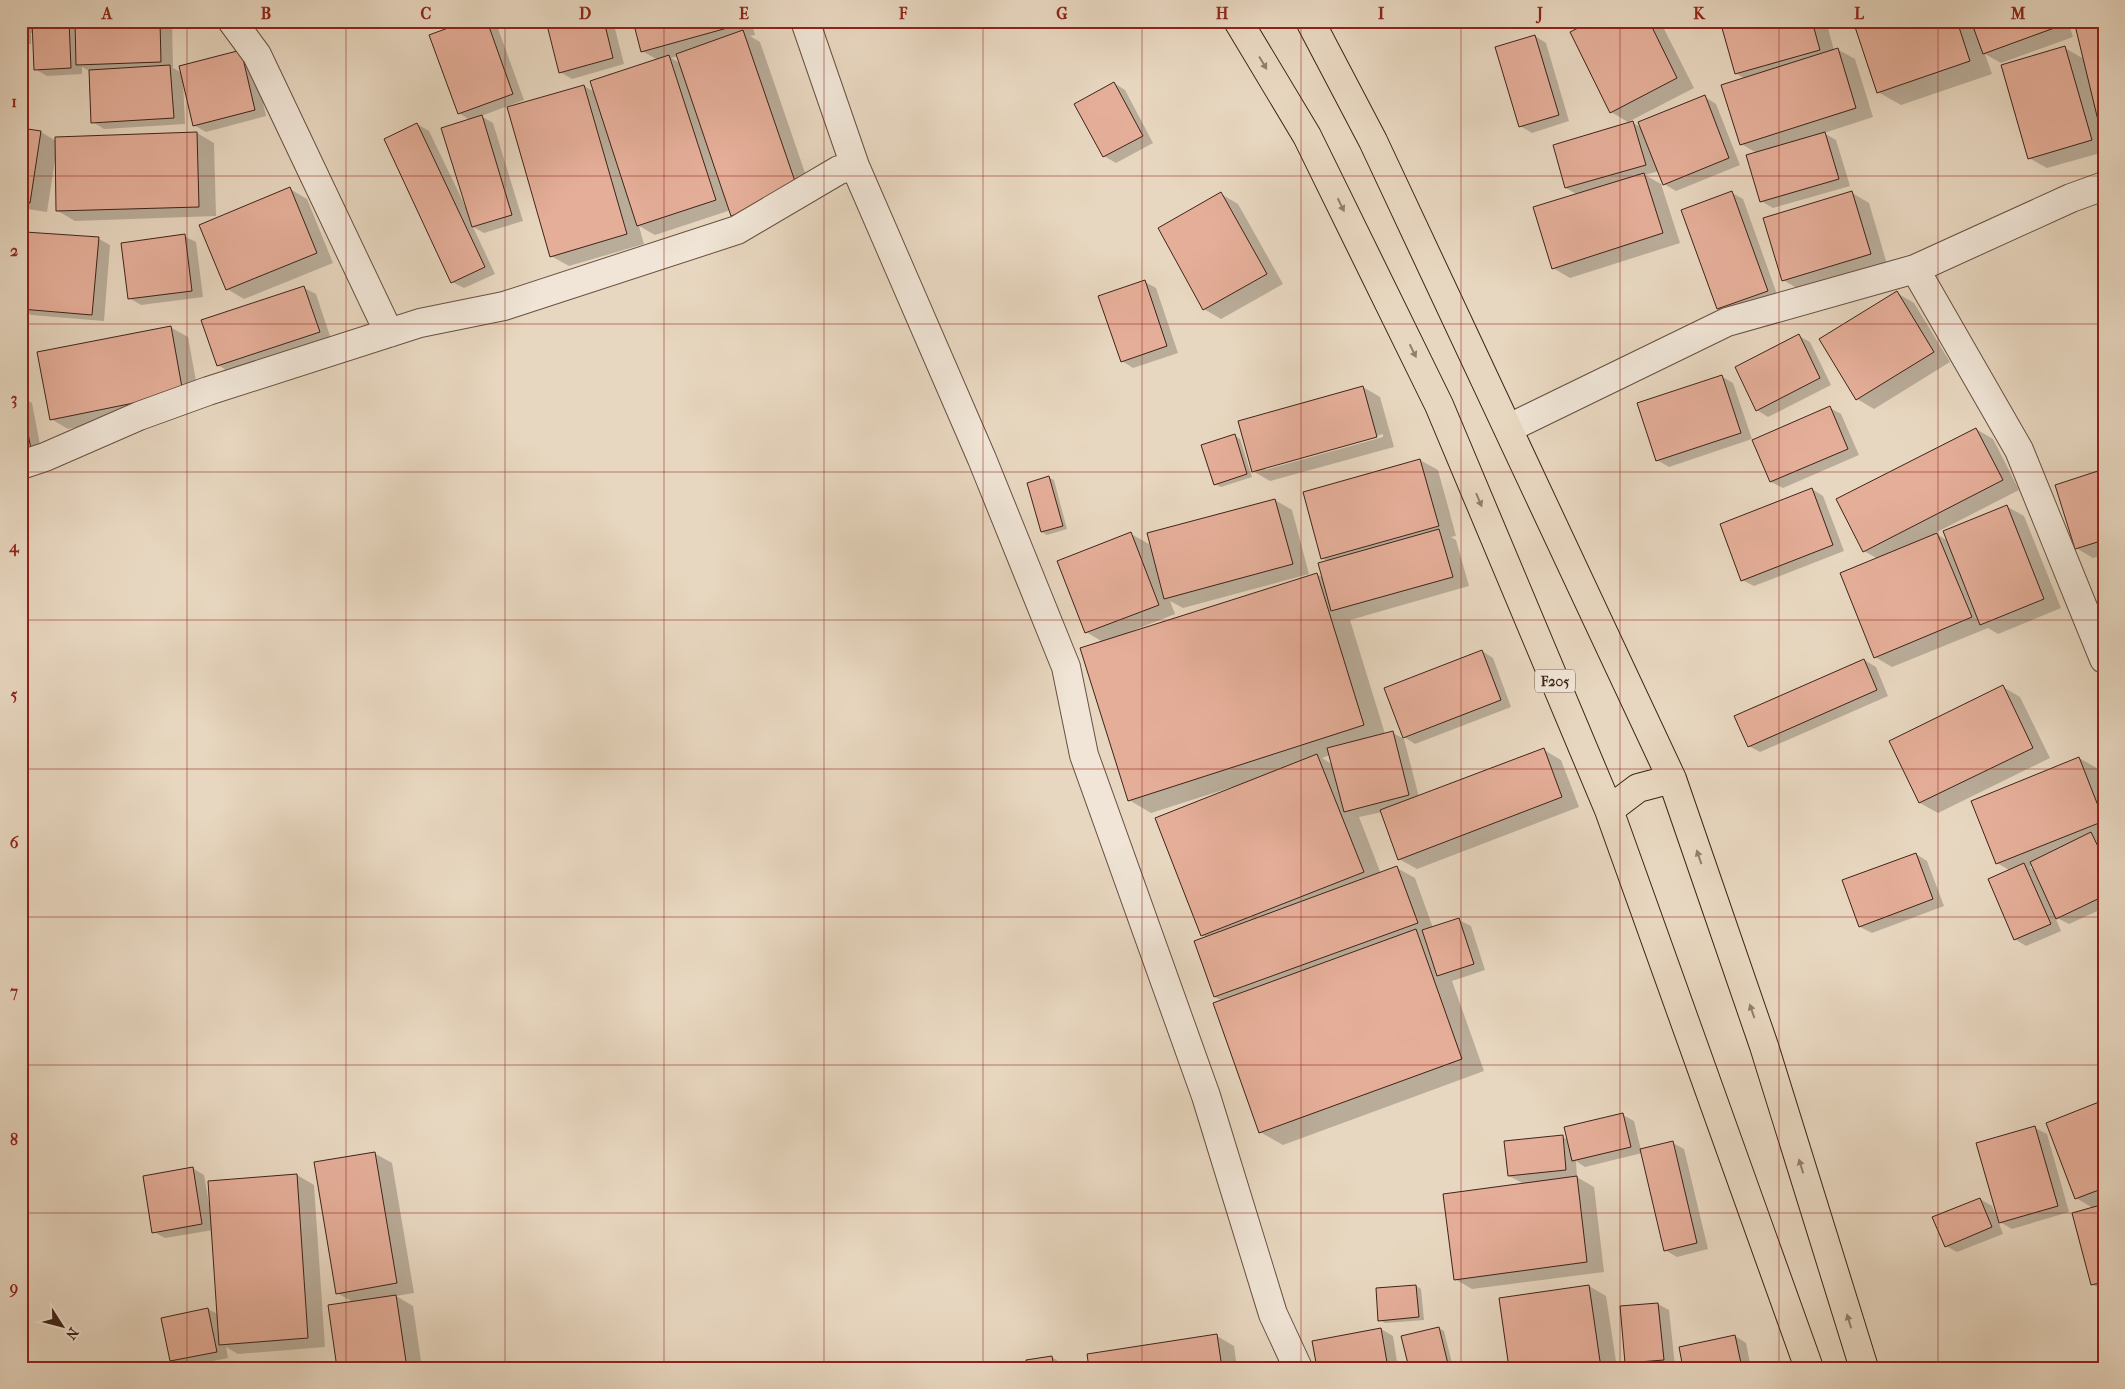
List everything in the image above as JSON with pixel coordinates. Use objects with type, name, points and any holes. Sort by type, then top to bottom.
[{"type":"main road","name":"F205","points":[[1238,21],[1307,136],[1439,405],[1609,810],[1809,1368]]},
{"type":"main road","points":[[1310,21],[1373,140],[1672,779],[1764,1046],[1864,1368]]},
{"type":"main road","points":[[1609,810],[1638,788],[1672,779]]},
{"type":"street","points":[[232,21],[257,55],[389,333]]},
{"type":"street","points":[[805,21],[855,166],[982,459],[1066,667],[1084,755],[1206,1096],[1273,1314],[1298,1368]]},
{"type":"street","points":[[21,465],[45,458],[139,416],[389,333],[420,323],[504,306],[737,230],[839,170],[855,166]]},
{"type":"street","points":[[1509,428],[1727,322],[1915,269],[2071,198],[2104,186]]},
{"type":"street","points":[[1915,269],[2019,450],[2104,659]]},
{"type":"building","points":[[32,21],[69,21],[71,68],[34,70]]},
{"type":"building","points":[[75,21],[160,21],[161,62],[76,65]]},
{"type":"building","points":[[467,21],[487,21],[513,94],[458,114],[429,35]]},
{"type":"building","points":[[546,21],[604,21],[613,58],[559,73]]},
{"type":"building","points":[[633,21],[737,21],[738,25],[641,52]]},
{"type":"building","points":[[1592,21],[1649,21],[1677,78],[1610,113],[1570,32]]},
{"type":"building","points":[[1720,21],[1812,21],[1820,50],[1735,74]]},
{"type":"building","points":[[1853,21],[1957,21],[1970,61],[1877,93]]},
{"type":"building","points":[[1971,21],[2054,21],[2057,27],[1983,54]]},
{"type":"building","points":[[2074,21],[2104,21],[2103,141]]},
{"type":"building","points":[[743,30],[799,193],[731,216],[676,54]]},
{"type":"building","points":[[1535,35],[1559,115],[1519,127],[1495,47]]},
{"type":"building","points":[[2065,46],[2092,140],[2028,159],[2001,65]]},
{"type":"building","points":[[1838,48],[1856,108],[1740,145],[1721,85]]},
{"type":"building","points":[[241,50],[255,110],[193,126],[179,66]]},
{"type":"building","points":[[669,55],[716,200],[637,226],[590,81]]},
{"type":"building","points":[[170,65],[174,118],[91,123],[89,70]]},
{"type":"building","points":[[1114,82],[1143,136],[1103,157],[1074,104]]},
{"type":"building","points":[[584,85],[627,234],[550,257],[507,107]]},
{"type":"building","points":[[1705,95],[1729,158],[1663,185],[1638,122]]},
{"type":"building","points":[[482,115],[512,215],[472,227],[441,128]]},
{"type":"building","points":[[1633,121],[1646,165],[1565,188],[1553,145]]},
{"type":"building","points":[[417,123],[485,267],[451,283],[384,139]]},
{"type":"building","points":[[21,128],[41,131],[30,203],[21,201]]},
{"type":"building","points":[[197,132],[199,207],[56,211],[55,137]]},
{"type":"building","points":[[1825,132],[1839,179],[1760,202],[1746,155]]},
{"type":"building","points":[[1644,173],[1663,233],[1552,269],[1533,207]]},
{"type":"building","points":[[290,187],[317,253],[226,290],[199,225]]},
{"type":"building","points":[[1732,191],[1768,291],[1717,309],[1681,210]]},
{"type":"building","points":[[1852,191],[1871,254],[1782,281],[1763,218]]},
{"type":"building","points":[[1221,192],[1267,274],[1203,310],[1158,228]]},
{"type":"building","points":[[25,232],[99,237],[92,315],[21,309]]},
{"type":"building","points":[[185,234],[192,291],[128,299],[121,243]]},
{"type":"building","points":[[1145,280],[1167,346],[1121,362],[1098,296]]},
{"type":"building","points":[[304,286],[320,332],[217,366],[201,320]]},
{"type":"building","points":[[1897,291],[1934,352],[1856,400],[1819,339]]},
{"type":"building","points":[[171,326],[183,393],[50,420],[37,352]]},
{"type":"building","points":[[1799,334],[1820,378],[1756,411],[1735,367]]},
{"type":"building","points":[[1722,375],[1741,433],[1656,461],[1637,403]]},
{"type":"building","points":[[1363,386],[1377,437],[1252,472],[1238,421]]},
{"type":"building","points":[[21,398],[32,454],[21,456]]},
{"type":"building","points":[[1830,406],[1848,449],[1770,482],[1752,440]]},
{"type":"building","points":[[1976,428],[2003,480],[1863,552],[1836,499]]},
{"type":"building","points":[[1235,434],[1247,474],[1214,485],[1201,445]]},
{"type":"building","points":[[1420,459],[1439,526],[1321,559],[1303,492]]},
{"type":"building","points":[[2104,469],[2104,540],[2075,549],[2055,485]]},
{"type":"building","points":[[1049,476],[1063,526],[1041,532],[1027,483]]},
{"type":"building","points":[[1812,488],[1833,545],[1741,581],[1720,524]]},
{"type":"building","points":[[1275,499],[1293,564],[1164,599],[1147,533]]},
{"type":"building","points":[[2007,505],[2044,599],[1980,625],[1943,531]]},
{"type":"building","points":[[1439,529],[1453,577],[1331,611],[1318,563]]},
{"type":"building","points":[[1131,532],[1159,605],[1085,633],[1057,561]]},
{"type":"building","points":[[1937,533],[1972,617],[1874,658],[1840,573]]},
{"type":"building","points":[[1317,573],[1364,725],[1128,801],[1080,648]]},
{"type":"building","points":[[1482,650],[1501,700],[1403,738],[1384,688]]},
{"type":"building","points":[[1864,659],[1877,690],[1748,747],[1734,716]]},
{"type":"building","points":[[2003,685],[2033,748],[1919,803],[1889,741]]},
{"type":"building","points":[[1393,731],[1409,795],[1344,812],[1327,748]]},
{"type":"building","points":[[1544,748],[1562,797],[1398,860],[1380,810]]},
{"type":"building","points":[[1317,754],[1364,872],[1201,936],[1155,818]]},
{"type":"building","points":[[2079,757],[2104,821],[1996,864],[1971,801]]},
{"type":"building","points":[[2091,832],[2104,859],[2104,896],[2056,919],[2030,862]]},
{"type":"building","points":[[1916,853],[1933,899],[1859,927],[1842,880]]},
{"type":"building","points":[[2024,863],[2051,924],[2014,940],[1988,879]]},
{"type":"building","points":[[1397,866],[1418,923],[1214,997],[1194,941]]},
{"type":"building","points":[[1459,918],[1474,964],[1437,976],[1422,930]]},
{"type":"building","points":[[1416,929],[1462,1059],[1259,1133],[1213,1003]]},
{"type":"building","points":[[2104,1100],[2104,1188],[2075,1199],[2046,1123]]},
{"type":"building","points":[[1623,1113],[1631,1147],[1572,1161],[1564,1127]]},
{"type":"building","points":[[2035,1126],[2058,1206],[1999,1223],[1976,1143]]},
{"type":"building","points":[[1563,1135],[1566,1170],[1508,1176],[1504,1141]]},
{"type":"building","points":[[1673,1141],[1697,1243],[1664,1251],[1640,1149]]},
{"type":"building","points":[[375,1152],[397,1283],[336,1294],[314,1162]]},
{"type":"building","points":[[193,1167],[202,1224],[152,1233],[143,1176]]},
{"type":"building","points":[[297,1174],[308,1338],[219,1345],[208,1181]]},
{"type":"building","points":[[1577,1176],[1587,1262],[1454,1280],[1443,1194]]},
{"type":"building","points":[[1980,1198],[1992,1227],[1945,1247],[1932,1217]]},
{"type":"building","points":[[2104,1204],[2104,1282],[2091,1285],[2072,1213]]},
{"type":"building","points":[[1416,1285],[1419,1317],[1378,1321],[1376,1288]]},
{"type":"building","points":[[1589,1285],[1601,1368],[1509,1368],[1499,1298]]},
{"type":"building","points":[[396,1295],[407,1368],[337,1368],[328,1305]]},
{"type":"building","points":[[1658,1303],[1664,1360],[1625,1363],[1620,1306]]},
{"type":"building","points":[[208,1308],[217,1352],[170,1361],[161,1318]]},
{"type":"building","points":[[1439,1327],[1448,1364],[1433,1368],[1409,1368],[1401,1336]]},
{"type":"building","points":[[1381,1328],[1388,1368],[1317,1368],[1312,1341]]},
{"type":"building","points":[[1217,1334],[1222,1368],[1089,1368],[1087,1354]]},
{"type":"building","points":[[1735,1335],[1742,1368],[1683,1368],[1679,1347]]},
{"type":"building","points":[[1052,1356],[1054,1368],[1027,1368],[1026,1360]]}]
